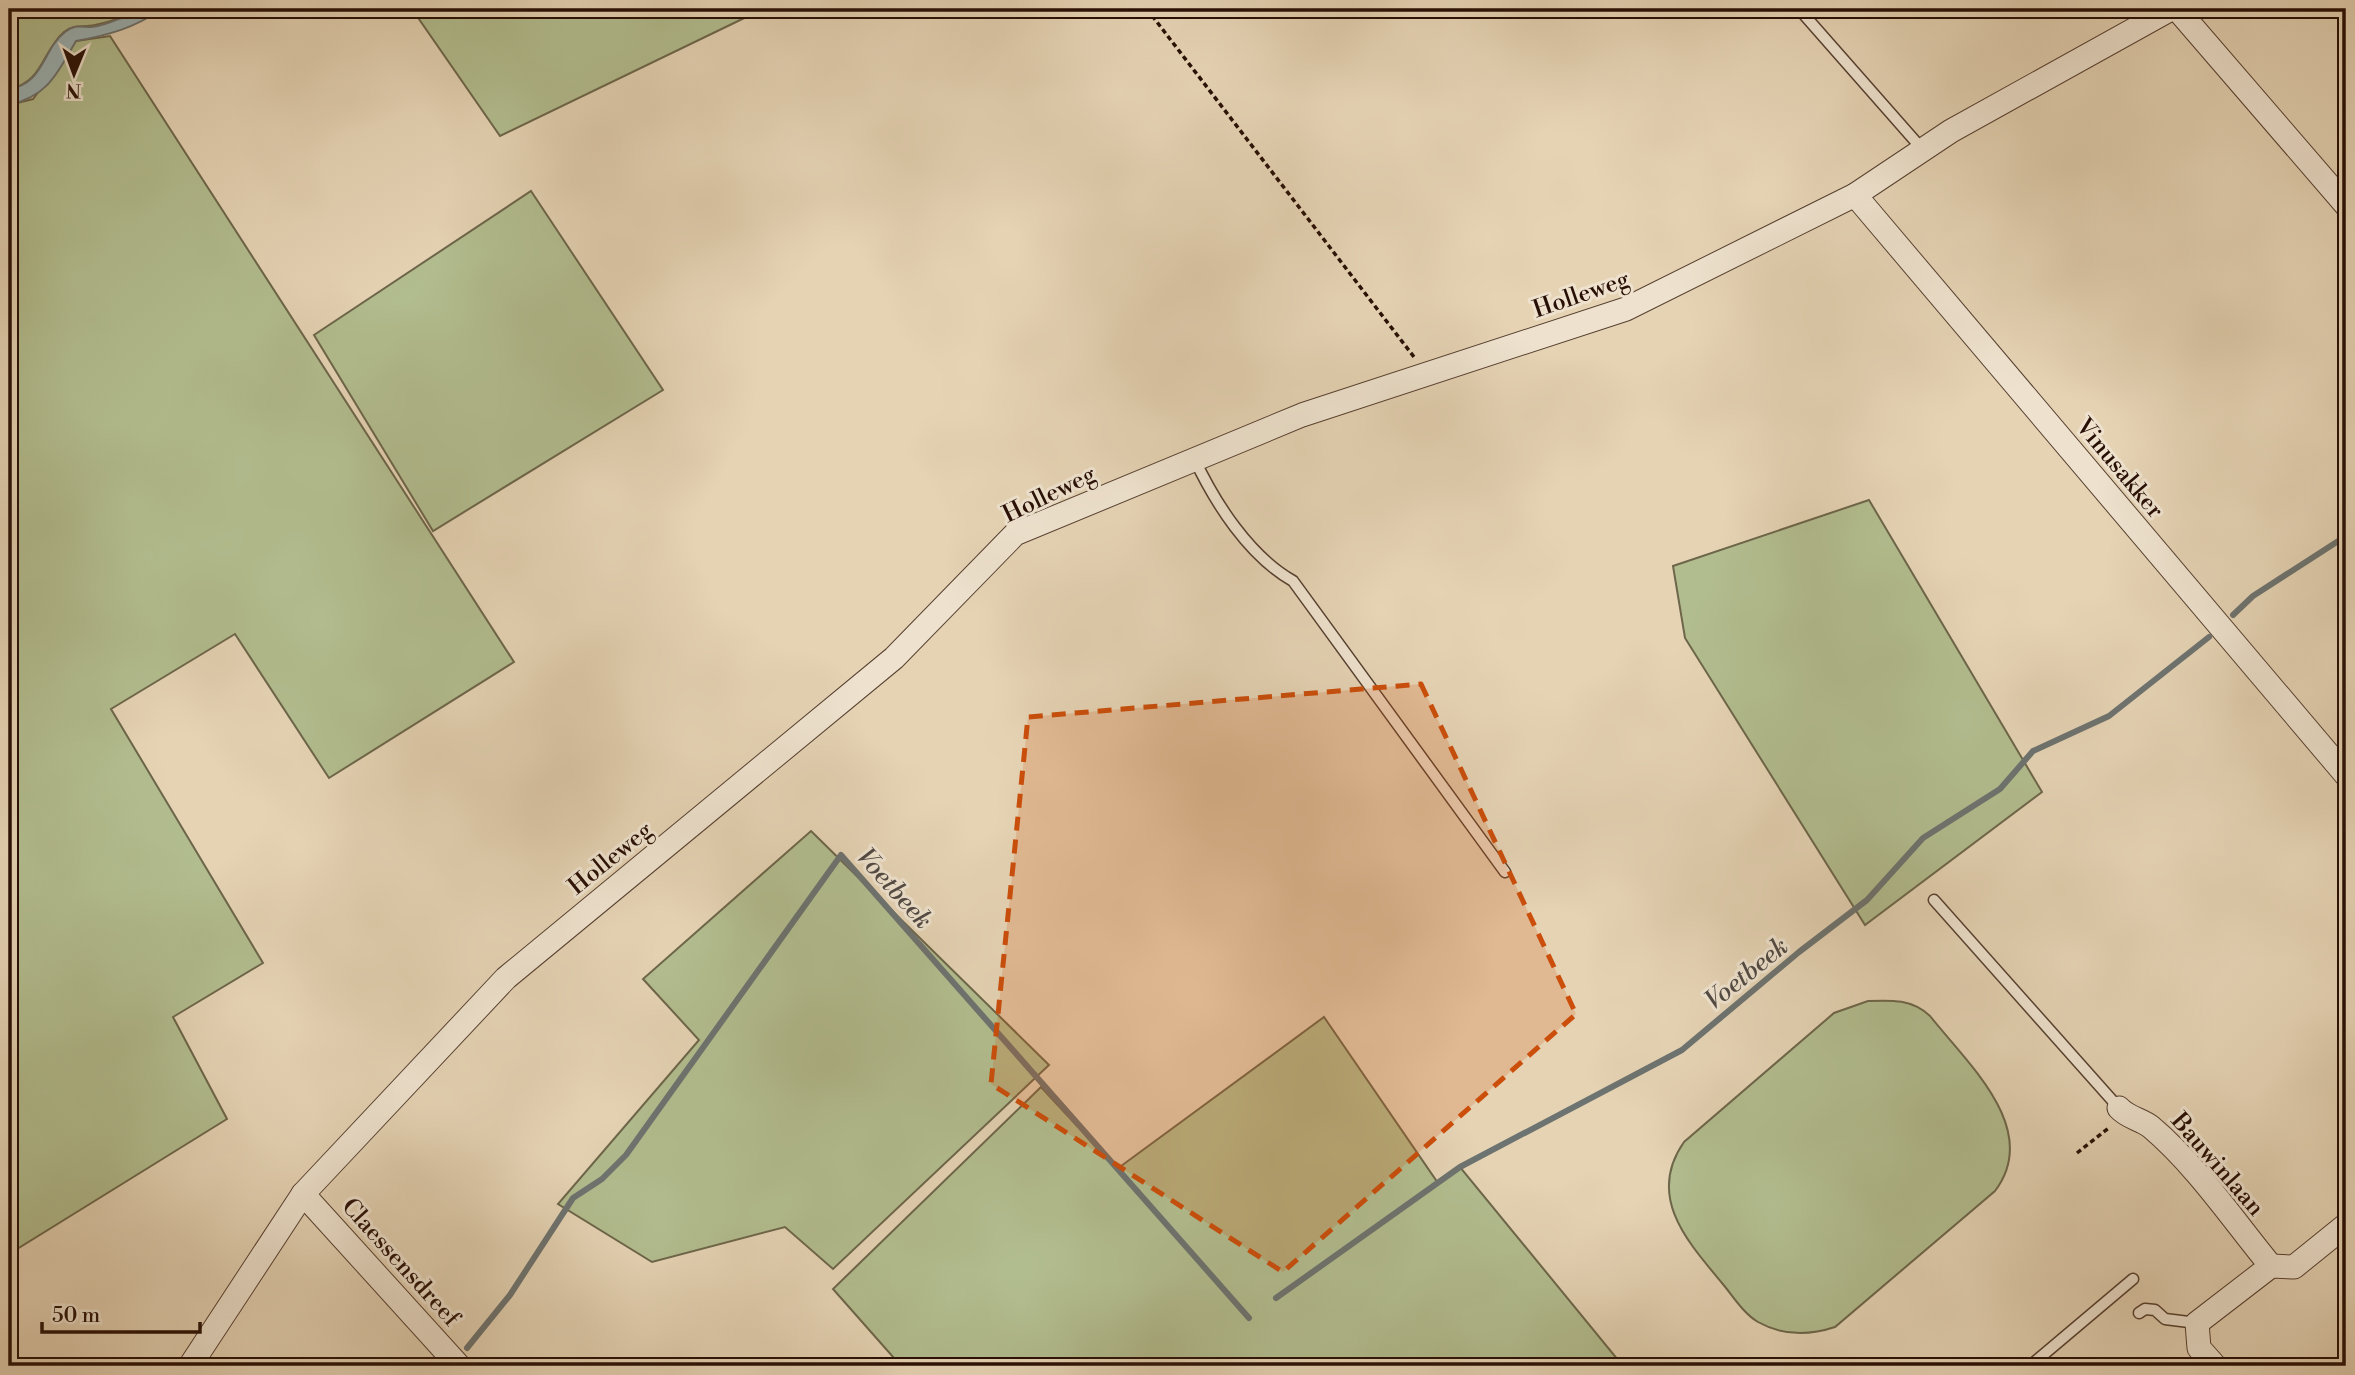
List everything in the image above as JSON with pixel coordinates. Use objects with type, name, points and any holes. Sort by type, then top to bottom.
[{"type":"street","name":"Holleweg","points":[[190,1366],[303,1194],[506,978],[894,658],[1015,534],[1302,415],[1426,372],[1626,309],[1855,195],[1923,149],[2171,9]]},
{"type":"street","points":[[2177,9],[2346,205]]},
{"type":"street","name":"Vinusakker","points":[[1855,195],[2346,775]]},
{"type":"street","name":"Bauwinlaan","points":[[2122,1112],[2149,1125],[2190,1168],[2271,1266]]},
{"type":"street","name":"Claessensdreef","points":[[303,1194],[459,1366]]},
{"type":"street","points":[[2215,1366],[2199,1348],[2197,1323],[2271,1266],[2294,1267],[2346,1225]]},
{"type":"lane","points":[[1799,9],[1923,149]]},
{"type":"lane","points":[[1194,458],[1205,482],[1258,554],[1293,581],[1505,872]]},
{"type":"lane","points":[[1934,900],[2122,1112]]},
{"type":"lane","points":[[2030,1366],[2133,1279]]},
{"type":"lane","points":[[2139,1313],[2145,1309],[2155,1310],[2165,1319],[2197,1323]]},
{"type":"path","points":[[1147,9],[1426,372]]},
{"type":"path","points":[[2077,1153],[2122,1112]]},
{"type":"highlighted area","points":[[1421,684],[1576,1014],[1283,1272],[991,1084],[1028,717]]},
{"type":"green space","points":[[9,9],[142,9],[107,22],[68,29],[57,40],[36,73],[20,86],[9,89]]},
{"type":"green space","points":[[412,9],[763,9],[500,136]]},
{"type":"green space","points":[[110,36],[514,662],[329,778],[235,634],[111,709],[263,963],[173,1017],[227,1119],[9,1254],[9,105],[33,99],[76,41]]},
{"type":"green space","points":[[531,191],[663,390],[433,531],[314,335]]},
{"type":"green space","points":[[1869,500],[2042,792],[1865,925],[1685,638],[1673,566]]},
{"type":"green space","points":[[811,831],[1049,1065],[833,1269],[785,1227],[652,1262],[558,1204],[699,1040],[643,979]]},
{"type":"green space","points":[[1868,1001],[1893,1001],[1916,1006],[1930,1016],[1962,1054],[1994,1098],[2005,1121],[2010,1144],[2007,1168],[1995,1191],[1835,1327],[1805,1333],[1777,1330],[1758,1322],[1743,1309],[1685,1234],[1670,1199],[1669,1181],[1673,1162],[1684,1142],[1834,1013]]},
{"type":"green space","points":[[1324,1017],[1438,1183],[1460,1167],[1623,1366],[901,1366],[833,1289],[1041,1087],[1117,1169]]},
{"type":"water","points":[[129,9],[162,9],[121,30],[76,41],[50,82],[33,96],[9,105],[9,89],[21,86],[36,74],[57,39],[65,32],[75,27],[111,22],[129,15]]},
{"type":"waterway","name":"Voetbeek","points":[[2233,615],[2253,596],[2346,536]]},
{"type":"waterway","name":"Voetbeek","points":[[1276,1298],[1460,1167],[1682,1050],[1799,952],[1867,900],[1923,838],[2000,789],[2033,751],[2109,716],[2209,637]]},
{"type":"waterway","name":"Voetbeek","points":[[467,1348],[510,1295],[573,1198],[602,1179],[626,1155],[841,855],[1249,1318]]}]
